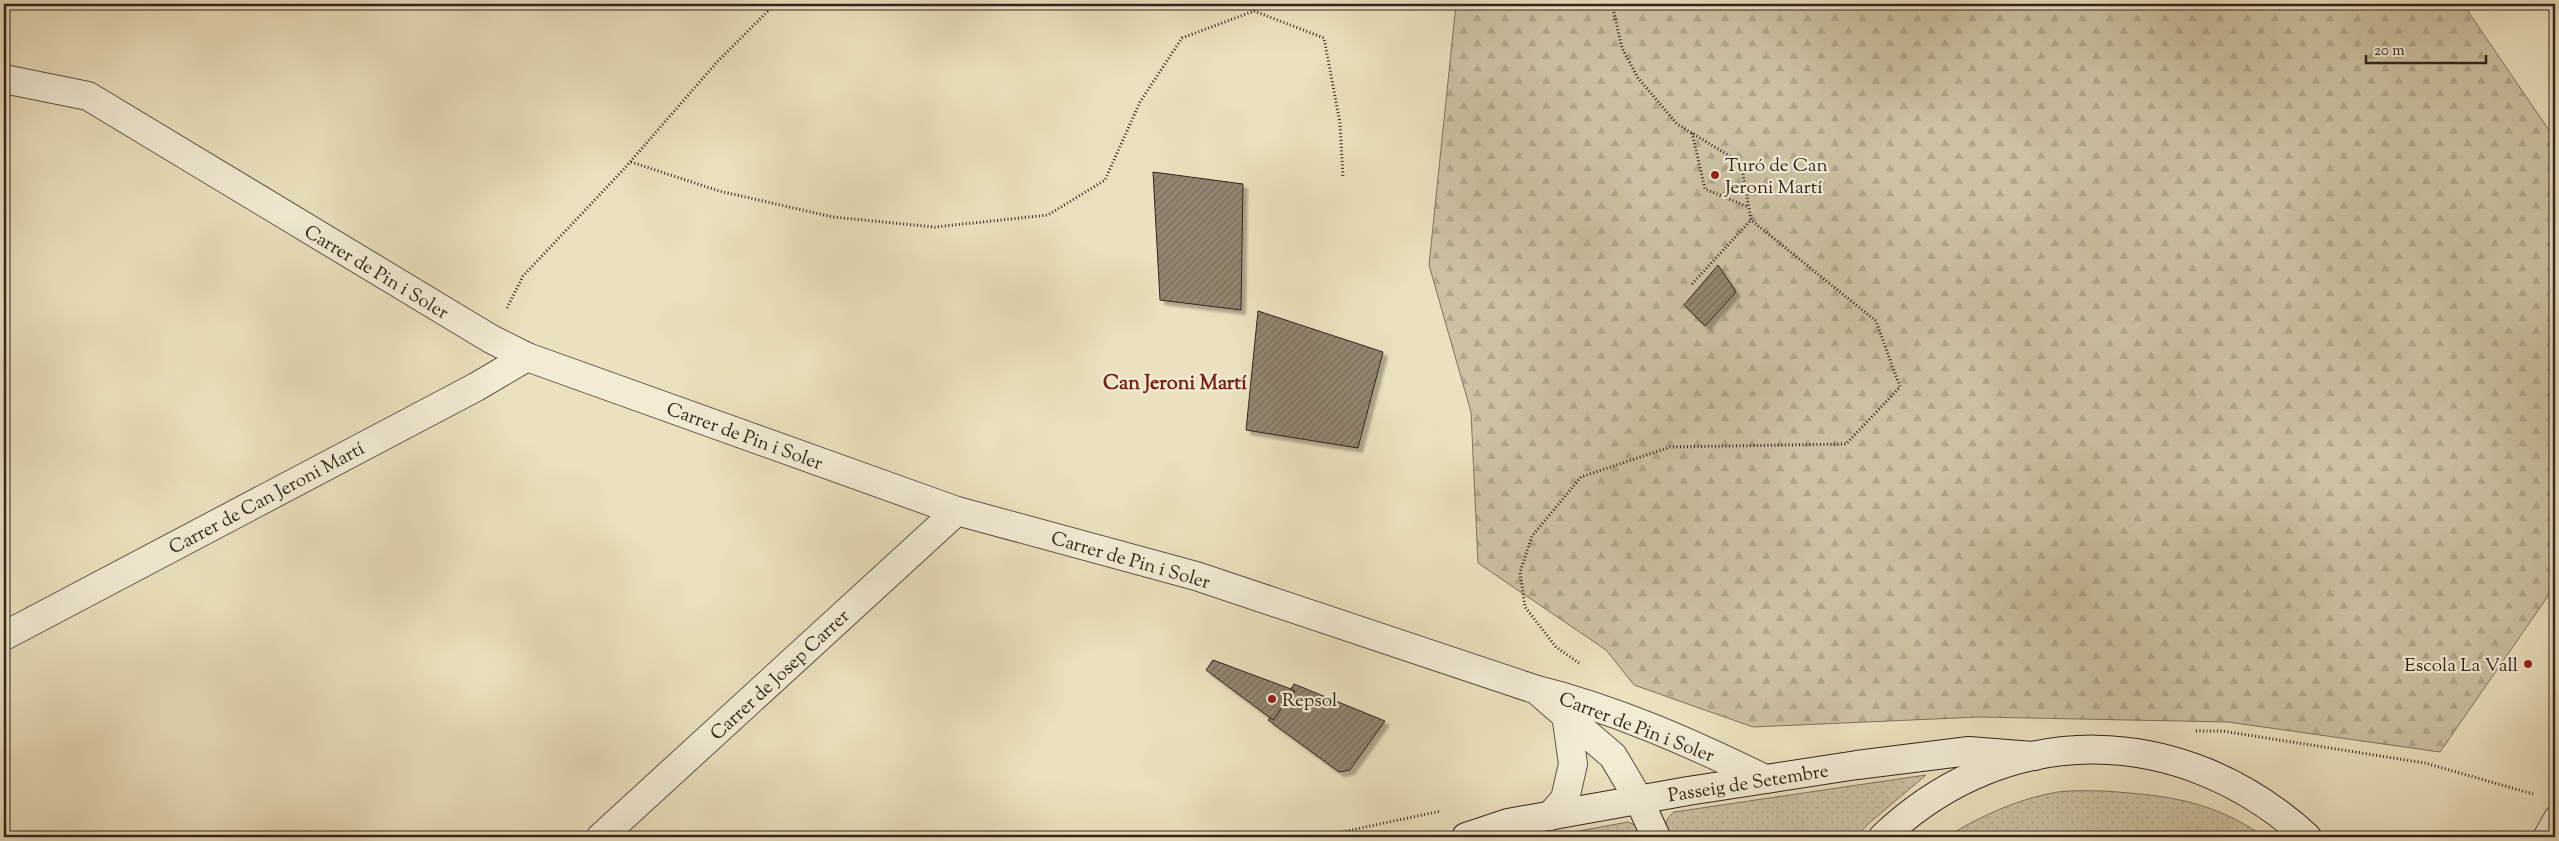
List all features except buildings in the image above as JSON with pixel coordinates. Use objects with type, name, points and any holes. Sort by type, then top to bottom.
[{"type":"street","name":"Carrer de Pin i Soler","points":[[4,79],[88,96],[491,339],[527,357],[957,511],[1196,576],[1534,688],[1572,698],[1689,742],[1765,779]]},
{"type":"street","name":"Carrer de Can Jeroni Martí","points":[[4,636],[476,387],[527,357]]},
{"type":"street","name":"Carrer de Josep Carrer","points":[[601,837],[957,511]]},
{"type":"street","name":"Carrer de Pin i Soler","points":[[1534,688],[1613,756],[1639,800],[1656,837]]},
{"type":"street","name":"Carrer de Pin i Soler","points":[[1550,816],[1565,798],[1574,764],[1566,714]]},
{"type":"street","points":[[1883,837],[1911,813],[1948,788],[1990,769],[2034,756],[2088,750],[2142,753],[2186,764],[2245,790],[2268,804],[2307,837]]},
{"type":"street","name":"Passeig de Setembre","points":[[1466,837],[1508,823],[1765,779],[1969,751],[2034,756]]},
{"type":"lane","points":[[2543,837],[2555,816]]},
{"type":"path","points":[[491,339],[524,276],[630,162],[717,62],[775,4]]},
{"type":"path","points":[[1580,664],[1556,647],[1525,607],[1520,572],[1532,536],[1581,477],[1670,447],[1846,444],[1900,387],[1876,321],[1751,220],[1741,163],[1677,124],[1638,78],[1622,48],[1612,4]]},
{"type":"path","points":[[630,162],[719,191],[833,217],[935,227],[1048,215],[1105,180],[1140,102],[1182,38],[1254,11],[1324,38],[1340,123],[1343,178]]},
{"type":"path","points":[[1691,132],[1705,189],[1748,207]]},
{"type":"path","points":[[1692,284],[1751,220]]},
{"type":"path","points":[[2193,730],[2222,731],[2425,763],[2537,795]]},
{"type":"path","points":[[1342,832],[1447,810]]},
{"type":"green space","points":[[1456,4],[2463,4],[2555,139],[2555,586],[2440,752],[2228,722],[1979,717],[1753,727],[1634,685],[1606,650],[1478,563],[1471,412],[1429,265]]},
{"type":"green space","points":[[1926,775],[1868,824],[1856,837],[1668,837],[1667,833],[1667,821],[1674,812]]},
{"type":"green space","points":[[2064,791],[2105,791],[2150,795],[2189,802],[2226,815],[2265,837],[1946,837],[1986,815],[2028,799]]},
{"type":"green space","points":[[1628,822],[1635,825],[1640,837],[1546,837]]},
{"type":"place","name":"Turó de Can Jeroni Martí","points":[[1715,175]]},
{"type":"place","name":"Escola La Vall","points":[[2528,664]]},
{"type":"place","name":"Repsol","points":[[1272,699]]},
{"type":"district","name":"Can Jeroni Martí","points":[[1175,382]]}]
